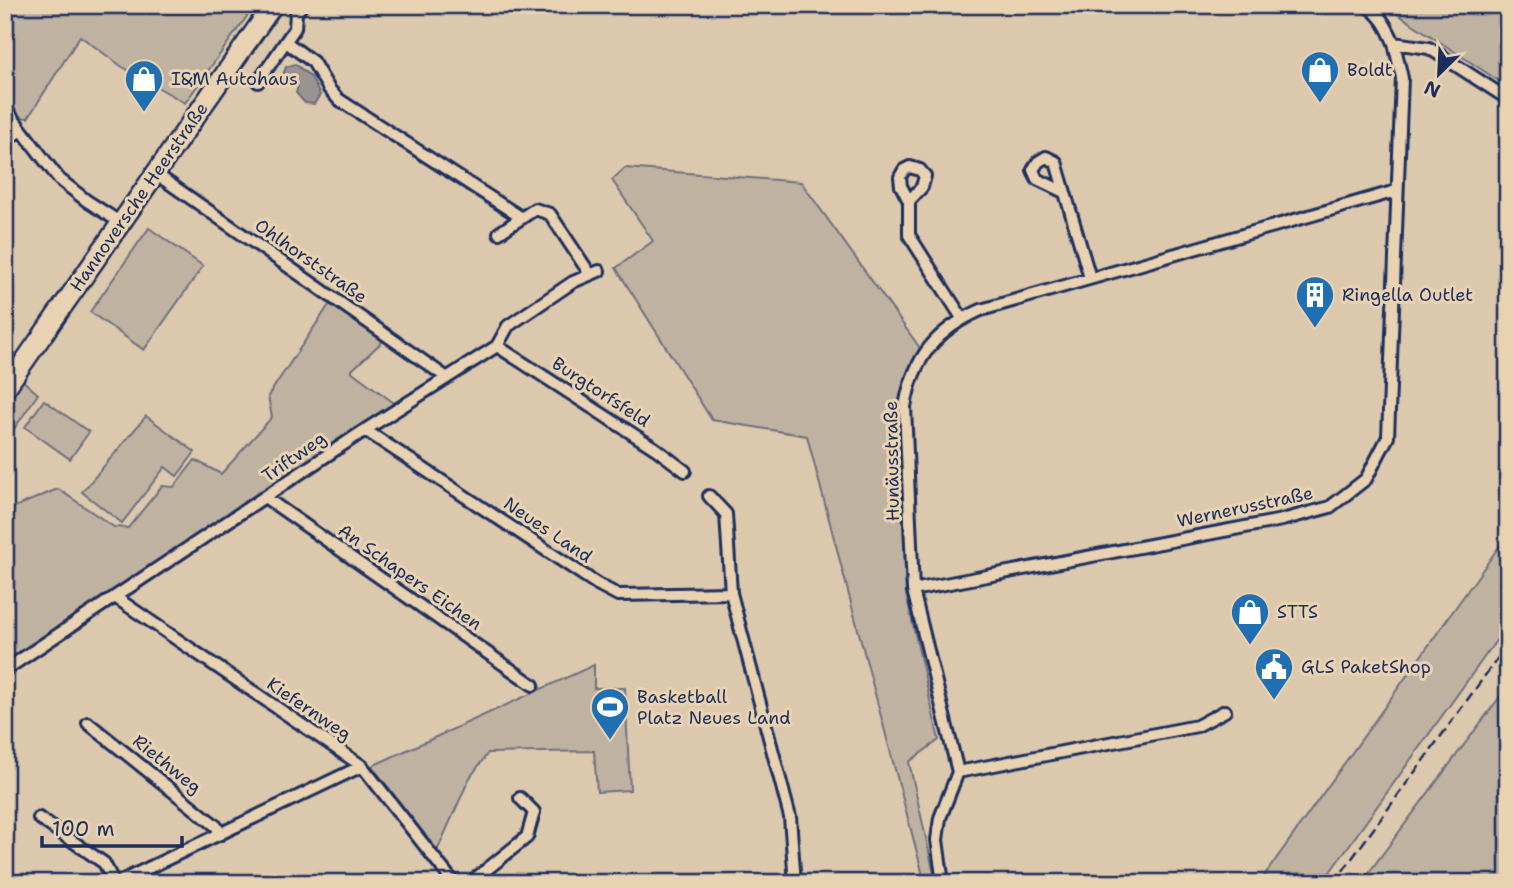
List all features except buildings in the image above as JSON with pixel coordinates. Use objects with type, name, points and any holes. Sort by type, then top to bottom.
[{"type":"main road","name":"Hannoversche Heerstraße","points":[[5,388],[273,5]]},
{"type":"street","points":[[258,82],[295,28],[296,13],[302,5]]},
{"type":"street","name":"Wernerusstraße","points":[[913,590],[1282,520],[1330,507],[1366,479],[1388,437],[1402,78],[1400,61],[1384,22],[1367,5]]},
{"type":"street","points":[[286,42],[313,62],[338,99],[522,218],[499,233]]},
{"type":"street","points":[[1394,43],[1429,48],[1508,99]]},
{"type":"street","points":[[5,108],[59,179],[121,223]]},
{"type":"street","points":[[5,142],[20,130]]},
{"type":"street","name":"Ohlhorststraße","points":[[156,174],[446,377]]},
{"type":"street","name":"Hunäusstraße","points":[[913,590],[905,407],[909,386],[921,359],[938,335],[962,318],[981,310],[1396,191]]},
{"type":"street","points":[[1064,192],[1090,278]]},
{"type":"street","points":[[909,201],[909,235],[962,318]]},
{"type":"street","name":"Triftweg","points":[[5,670],[365,430],[497,346],[508,326],[573,282],[594,273],[550,214],[535,209],[522,218]]},
{"type":"street","name":"Burgtorfsfeld","points":[[497,346],[656,449],[685,471]]},
{"type":"street","name":"Neues Land","points":[[365,430],[597,584],[618,595],[731,593]]},
{"type":"street","points":[[709,496],[726,514],[731,593],[790,817],[795,883]]},
{"type":"street","name":"An Schapers Eichen","points":[[266,498],[533,685]]},
{"type":"street","points":[[913,590],[958,772],[940,818],[937,840],[943,883]]},
{"type":"street","name":"Kiefernweg","points":[[115,597],[362,766],[454,883]]},
{"type":"street","points":[[958,772],[1197,726],[1225,711]]},
{"type":"street","name":"Riethweg","points":[[88,723],[216,827],[221,834]]},
{"type":"street","points":[[39,818],[104,863],[116,883],[362,766]]},
{"type":"street","points":[[470,883],[527,837],[534,812],[520,798]]},
{"type":"shaded area","points":[[5,5],[255,5],[185,103],[121,66],[80,36],[28,118],[18,117],[5,100]]},
{"type":"shaded area","points":[[1384,5],[1508,5],[1508,87]]},
{"type":"shaded area","points":[[295,64],[311,77],[320,95],[314,104],[305,103],[296,93],[298,86],[283,75],[286,67]]},
{"type":"shaded area","points":[[625,168],[801,182],[920,348],[908,370],[899,400],[906,594],[939,740],[909,762],[936,883],[925,883],[807,436],[712,420],[616,268],[653,241],[612,180]]},
{"type":"shaded area","points":[[149,228],[203,266],[144,350],[90,312]]},
{"type":"shaded area","points":[[331,302],[384,340],[351,371],[394,403],[263,494],[5,661],[5,511],[58,489],[114,527],[128,528],[162,486],[174,487],[195,460],[221,474],[272,417],[268,396]]},
{"type":"shaded area","points":[[22,380],[38,394],[5,442],[5,404]]},
{"type":"shaded area","points":[[44,400],[89,432],[70,459],[25,427]]},
{"type":"shaded area","points":[[146,416],[195,452],[177,476],[165,467],[122,523],[82,492]]},
{"type":"shaded area","points":[[1508,534],[1508,624],[1322,883],[1259,883]]},
{"type":"shaded area","points":[[594,665],[594,688],[625,688],[630,790],[597,792],[594,751],[488,753],[469,779],[437,851],[372,766]]},
{"type":"shaded area","points":[[1508,686],[1508,883],[1361,883]]},
{"type":"railway","points":[[1334,883],[1508,644]]},
{"type":"place","name":"Boldt","points":[[1320,104]]},
{"type":"place","name":"I&M Autohaus","points":[[144,113]]},
{"type":"place","name":"Ringella Outlet","points":[[1315,329]]},
{"type":"place","name":"STTS","points":[[1250,646]]},
{"type":"place","name":"GLS PaketShop","points":[[1274,701]]},
{"type":"place","name":"Basketball Platz Neues Land","points":[[610,741]]}]
